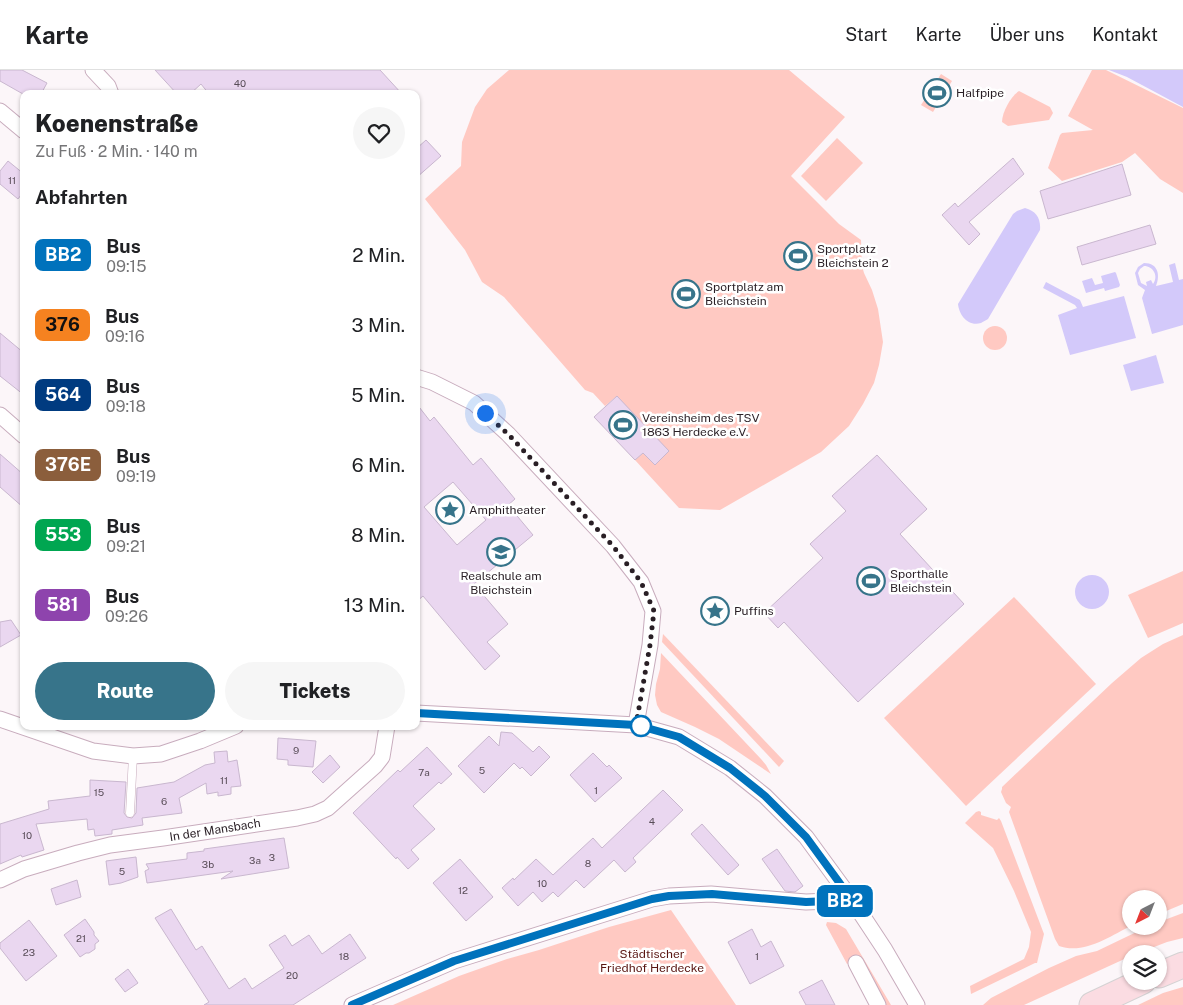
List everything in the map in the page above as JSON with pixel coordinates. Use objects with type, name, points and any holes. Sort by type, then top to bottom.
[{"type":"main road","points":[[1167,972],[1183,965]]},
{"type":"main road","points":[[1092,1005],[1124,990]]},
{"type":"street","points":[[93,70],[110,90]]},
{"type":"street","points":[[0,111],[20,128]]},
{"type":"street","points":[[420,378],[432,382],[474,403],[481,409],[508,434],[613,546],[641,582],[654,611],[636,725]]},
{"type":"street","points":[[0,414],[20,432]]},
{"type":"street","points":[[420,713],[636,725],[679,737],[730,768],[765,796],[806,837],[852,900],[885,950],[917,1005]]},
{"type":"street","points":[[0,719],[20,726]]},
{"type":"street","points":[[33,730],[93,750],[133,756],[161,754],[226,730]]},
{"type":"street","name":"In der Mansbach","points":[[0,880],[24,869],[110,845],[315,814],[328,808],[382,757],[386,730]]},
{"type":"street","points":[[352,1005],[454,961],[652,899],[669,896],[712,894],[806,902],[852,900]]},
{"type":"street","points":[[856,963],[878,1005]]},
{"type":"lane","points":[[130,813],[133,756]]},
{"type":"green space","name":"Sportplatz am Bleichstein","points":[[509,70],[789,70],[845,117],[791,176],[839,224],[861,240],[862,266],[878,309],[883,342],[874,383],[863,404],[849,426],[821,452],[720,510],[679,508],[635,460],[643,453],[617,396],[605,406],[593,393],[585,390],[504,297],[482,282],[465,250],[425,199],[461,166],[462,142],[475,107],[487,89]]},
{"type":"green space","points":[[1092,70],[1106,70],[1183,108],[1183,193],[1160,179],[1135,153],[1122,162],[1062,181],[1048,168],[1062,133],[1093,130],[1068,116]]},
{"type":"green space","name":"Halfpipe","points":[[941,74],[952,81],[933,112],[921,105]]},
{"type":"green space","points":[[1019,91],[1050,107],[1053,113],[1049,120],[1008,126],[1002,122],[1007,105]]},
{"type":"green space","points":[[837,138],[863,163],[826,201],[801,176]]},
{"type":"green space","points":[[995,326],[1004,329],[1007,338],[1004,347],[995,350],[986,347],[983,338],[986,329]]},
{"type":"green space","points":[[1183,571],[1183,623],[1148,638],[1128,595]]},
{"type":"green space","points":[[1014,597],[1096,684],[966,806],[884,718]]},
{"type":"green space","points":[[663,634],[784,761],[779,767],[662,642]]},
{"type":"green space","points":[[1183,635],[1183,904],[1168,910],[1168,890],[1122,890],[1122,931],[1087,946],[1068,948],[1059,946],[1009,812],[1011,807],[1006,803],[1001,792],[1002,787],[1112,683],[1141,658],[1163,644]]},
{"type":"green space","points":[[661,653],[761,759],[771,774],[719,739],[661,712],[655,695]]},
{"type":"green space","points":[[979,811],[981,815],[997,820],[999,818],[1001,821],[1044,934],[1037,963],[971,994],[970,986],[1024,959],[1029,947],[1031,932],[993,848],[965,823]]},
{"type":"green space","name":"Städtischer Friedhof Herdecke","points":[[671,910],[736,1005],[393,1005],[459,976],[507,959]]},
{"type":"green space","points":[[1183,913],[1183,938],[1159,945],[1122,945],[1122,960],[1024,1005],[983,1005],[991,998],[1049,968],[1076,956],[1097,951],[1130,935],[1168,935],[1168,919]]},
{"type":"green space","points":[[827,922],[836,923],[846,929],[891,1005],[886,1005],[861,959],[847,964],[826,925]]},
{"type":"green space","points":[[1183,987],[1183,1005],[1138,1005],[1163,993]]},
{"type":"shaded area","points":[[1109,70],[1183,70],[1183,107],[1127,77]]},
{"type":"shaded area","points":[[1025,208],[1037,216],[1040,222],[1040,230],[988,319],[976,324],[968,322],[962,316],[958,304],[1013,214]]},
{"type":"shaded area","points":[[1144,263],[1153,265],[1158,274],[1156,286],[1173,282],[1169,265],[1175,263],[1179,280],[1183,279],[1183,325],[1152,334],[1142,298],[1145,290],[1138,285],[1135,273],[1138,267]],"holes":[[[1147,266],[1155,275],[1153,284],[1151,280],[1146,282],[1147,286],[1141,283],[1138,273],[1140,269]]]},
{"type":"shaded area","points":[[1115,272],[1119,287],[1105,291],[1104,288],[1086,293],[1082,281],[1092,278],[1095,285],[1103,283],[1101,276]]},
{"type":"shaded area","points":[[1046,282],[1080,300],[1083,307],[1124,296],[1136,338],[1070,355],[1058,315],[1077,308],[1075,305],[1043,288]]},
{"type":"shaded area","points":[[1156,355],[1164,383],[1131,391],[1123,365]]},
{"type":"shaded area","points":[[1092,575],[1104,580],[1109,592],[1104,604],[1092,609],[1080,604],[1075,592],[1080,580]]},
{"type":"building","points":[[0,70],[22,70],[47,83],[43,90],[20,90],[20,92],[0,81]]},
{"type":"building","points":[[155,70],[380,70],[398,90],[206,90],[201,84],[194,90],[173,90]]},
{"type":"building","points":[[426,140],[441,156],[420,174],[420,145]]},
{"type":"building","points":[[1013,158],[1024,174],[969,222],[980,234],[969,245],[942,215],[955,203],[958,207]]},
{"type":"building","points":[[8,161],[20,171],[20,196],[18,199],[0,184],[0,171]]},
{"type":"building","points":[[1122,164],[1131,195],[1048,219],[1040,191]]},
{"type":"building","points":[[1150,225],[1156,244],[1082,265],[1077,247]]},
{"type":"building","points":[[0,333],[20,350],[20,392],[0,376]]},
{"type":"building","name":"Vereinsheim des TSV 1863 Herdecke e.V.","points":[[617,396],[669,451],[655,465],[643,453],[635,460],[594,417]]},
{"type":"building","points":[[420,408],[430,421],[434,417],[473,465],[481,458],[515,499],[508,505],[533,535],[474,584],[508,624],[487,642],[500,656],[485,670],[423,596],[420,599]],"holes":[[[453,482],[486,520],[457,545],[424,507]]]},
{"type":"building","points":[[0,454],[20,472],[20,504],[0,487]]},
{"type":"building","name":"Sporthalle Bleichstein","points":[[877,455],[927,509],[900,534],[964,604],[858,702],[784,622],[778,628],[764,613],[823,558],[810,544],[846,511],[832,496]]},
{"type":"building","points":[[11,620],[20,636],[0,647],[0,622]]},
{"type":"building","points":[[501,732],[512,733],[533,752],[539,746],[550,757],[531,776],[522,767],[520,769],[514,763],[484,793],[458,766],[489,736],[499,746]]},
{"type":"building","points":[[278,738],[316,741],[313,767],[288,765],[288,760],[277,759]]},
{"type":"building","points":[[427,747],[452,774],[441,784],[439,782],[413,806],[435,829],[411,850],[419,859],[408,869],[397,857],[396,859],[353,813],[398,770],[400,772]]},
{"type":"building","points":[[227,751],[228,762],[237,760],[241,786],[231,787],[231,794],[218,796],[218,792],[207,794],[206,783],[179,798],[182,813],[142,818],[143,825],[112,830],[112,834],[95,836],[94,829],[88,830],[87,819],[36,824],[44,850],[22,857],[21,855],[0,864],[0,824],[49,809],[48,801],[90,796],[90,780],[126,782],[124,813],[127,817],[132,818],[136,813],[137,788],[174,782],[205,765],[215,763],[214,752]]},
{"type":"building","points":[[593,753],[622,778],[595,802],[570,775]]},
{"type":"building","points":[[330,755],[340,767],[323,783],[312,772]]},
{"type":"building","points":[[663,790],[683,810],[633,858],[636,862],[625,872],[614,860],[584,888],[576,880],[558,897],[553,892],[542,902],[533,892],[518,906],[502,888],[513,878],[514,880],[536,859],[553,875],[593,838],[602,848]]},
{"type":"building","points":[[702,824],[739,865],[728,875],[691,834]]},
{"type":"building","points":[[284,838],[289,868],[221,879],[233,871],[147,883],[145,871],[149,869],[146,864],[187,859],[187,853],[204,851],[204,849]]},
{"type":"building","points":[[777,849],[803,886],[795,892],[785,891],[762,859]]},
{"type":"building","points":[[136,857],[138,877],[109,885],[106,861]]},
{"type":"building","points":[[460,859],[493,897],[466,921],[433,883]]},
{"type":"building","points":[[77,880],[81,897],[56,905],[51,889]]},
{"type":"building","points":[[171,909],[196,950],[202,946],[229,989],[245,978],[252,989],[284,968],[269,945],[285,935],[292,946],[309,935],[322,954],[350,934],[366,958],[293,1005],[204,1005],[209,1002],[155,918]]},
{"type":"building","points":[[85,919],[99,941],[95,944],[95,949],[80,957],[64,935]]},
{"type":"building","points":[[29,920],[57,956],[26,981],[0,948],[0,943]]},
{"type":"building","points":[[752,929],[761,947],[771,941],[784,966],[750,984],[728,942]]},
{"type":"building","points":[[128,969],[138,983],[125,992],[115,979]]},
{"type":"building","points":[[822,980],[835,1005],[806,1005],[799,992]]},
{"type":"bus line","name":"BB2","points":[[352,1005],[454,961],[652,899],[669,896],[712,894],[806,902],[852,900],[806,837],[765,796],[730,768],[679,737],[636,725],[420,713]]},
{"type":"place","name":"Halfpipe","points":[[937,93]]},
{"type":"place","name":"Sportplatz Bleichstein 2","points":[[798,256]]},
{"type":"place","name":"Sportplatz am Bleichstein","points":[[686,294]]},
{"type":"place","name":"Vereinsheim des TSV 1863 Herdecke e.V.","points":[[623,425]]},
{"type":"place","name":"Amphitheater","points":[[450,510]]},
{"type":"place","name":"Realschule am Bleichstein","points":[[501,552]]},
{"type":"place","name":"Sporthalle Bleichstein","points":[[871,581]]},
{"type":"place","name":"Puffins","points":[[715,611]]},
{"type":"route","points":[[485,413],[508,434],[613,546],[641,582],[654,611],[636,725],[641,726]]}]
